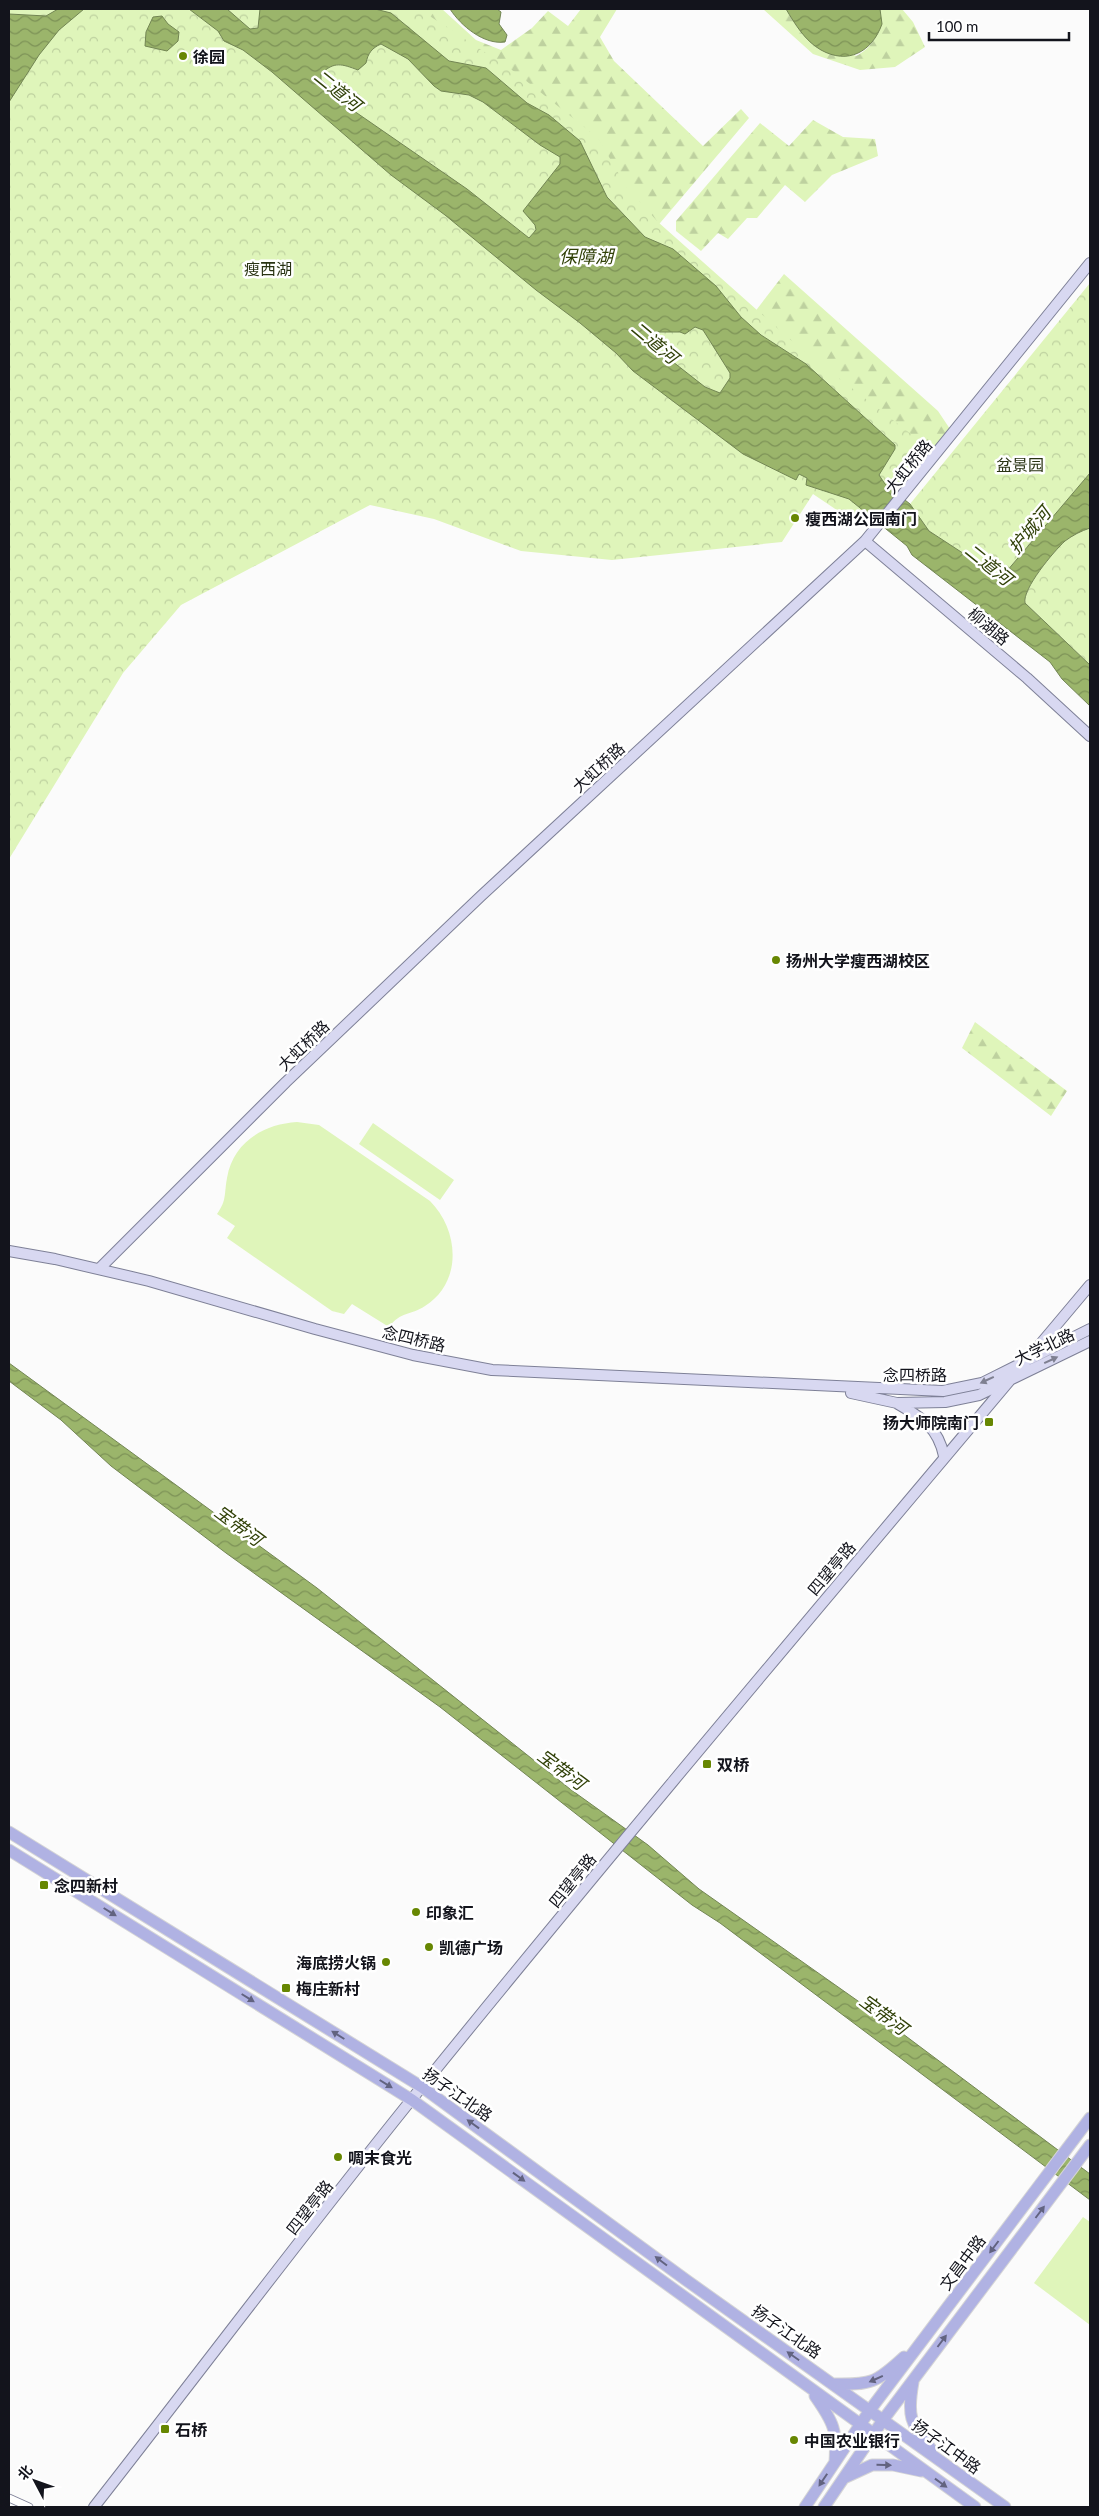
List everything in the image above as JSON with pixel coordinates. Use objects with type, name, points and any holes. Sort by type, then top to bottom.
[{"type":"main road","name":"扬子江北路","points":[[9,1832],[422,2087],[870,2410]]},
{"type":"main road","name":"扬子江北路","points":[[9,1850],[412,2100],[860,2425]]},
{"type":"main road","name":"文昌中路","points":[[805,2507],[870,2410],[1090,2118]]},
{"type":"main road","name":"文昌中路","points":[[824,2507],[883,2420],[1090,2145]]},
{"type":"main road","points":[[833,2384],[862,2385],[883,2377],[926,2337]]},
{"type":"main road","points":[[913,2380],[909,2407],[914,2428],[940,2460]]},
{"type":"main road","points":[[808,2387],[825,2411],[837,2435],[835,2462]]},
{"type":"main road","name":"扬子江中路","points":[[870,2410],[1005,2507]]},
{"type":"main road","name":"扬子江中路","points":[[860,2425],[975,2507]]},
{"type":"main road","points":[[844,2478],[872,2465],[893,2465],[926,2472]]},
{"type":"street","name":"大虹桥路","points":[[100,1269],[286,1082],[459,917],[865,541],[1090,263]]},
{"type":"street","name":"柳湖路","points":[[865,541],[1026,678],[1090,736]]},
{"type":"street","name":"念四桥路","points":[[9,1251],[149,1280],[284,1321],[413,1355],[492,1370],[823,1387],[943,1391],[982,1383],[1030,1357]]},
{"type":"street","name":"四望亭路","points":[[94,2507],[422,2087],[614,1852],[944,1456],[1090,1285]]},
{"type":"street","name":"大学北路","points":[[1030,1357],[1090,1328]]},
{"type":"street","name":"大学北路","points":[[1011,1378],[1090,1341]]},
{"type":"street","name":"念四桥路","points":[[823,1387],[897,1403],[945,1402],[979,1394],[1011,1378]]},
{"type":"street","points":[[897,1403],[924,1420],[940,1440],[944,1456]]},
{"type":"street","points":[[9,2498],[29,2507]]},
{"type":"green space","name":"瘦西湖","points":[[9,9],[419,9],[515,72],[598,138],[627,188],[658,222],[794,343],[925,445],[859,525],[813,494],[782,542],[612,560],[521,551],[434,519],[370,505],[181,605],[123,673],[9,859]]},
{"type":"green space","points":[[396,9],[442,9],[476,40],[501,50],[532,28],[548,11],[568,26],[581,9],[617,9],[600,37],[614,61],[703,146],[741,109],[749,118],[655,229]]},
{"type":"green space","points":[[763,9],[786,9],[797,27],[856,56],[867,48],[876,36],[879,30],[880,9],[902,9],[913,22],[925,47],[895,67],[860,70],[813,54]]},
{"type":"green space","points":[[813,120],[843,137],[875,139],[878,156],[832,175],[805,202],[785,185],[757,218],[747,218],[728,239],[718,233],[701,251],[676,231],[676,221],[760,123],[789,146]]},
{"type":"green space","points":[[784,274],[938,411],[950,429],[901,488],[888,477],[754,313]]},
{"type":"green space","name":"盆景园","points":[[1090,283],[1090,473],[1001,578],[929,531],[910,504]]},
{"type":"green space","points":[[1090,528],[1090,665],[1025,603],[1025,597],[1040,570],[1065,541],[1077,533]]},
{"type":"green space","points":[[975,1022],[1067,1091],[1051,1116],[962,1048]]},
{"type":"green space","points":[[297,1122],[319,1125],[430,1201],[440,1213],[447,1226],[453,1255],[451,1270],[446,1284],[437,1296],[425,1306],[398,1318],[389,1327],[352,1304],[344,1314],[332,1311],[227,1238],[235,1226],[217,1214],[224,1201],[230,1165],[236,1154],[252,1137],[262,1131]]},
{"type":"green space","points":[[373,1123],[454,1180],[440,1200],[359,1144]]},
{"type":"green space","points":[[1083,2217],[1090,2222],[1090,2325],[1034,2283]]},
{"type":"water","points":[[58,9],[84,9],[59,30],[39,55],[9,102],[9,14],[46,16]]},
{"type":"water","name":"保障湖","points":[[189,9],[227,9],[250,29],[258,28],[260,9],[375,9],[391,13],[449,61],[486,68],[527,103],[549,115],[580,141],[607,197],[645,237],[673,249],[716,286],[741,317],[761,335],[806,364],[895,445],[895,449],[879,475],[885,484],[910,504],[929,531],[1001,578],[1090,473],[1090,528],[1077,533],[1065,541],[1054,553],[1033,580],[1025,597],[1025,603],[1090,665],[1090,706],[1062,679],[1050,662],[912,555],[907,546],[849,499],[806,485],[807,478],[799,474],[796,480],[743,454],[633,371],[616,353],[580,323],[536,290],[445,215],[391,175],[272,72],[243,50],[224,41],[218,31]],"holes":[[[381,44],[408,59],[441,91],[469,95],[483,102],[540,145],[560,157],[560,164],[523,211],[535,225],[536,230],[529,238],[467,189],[341,102],[340,96],[321,80],[321,74],[334,65],[343,65],[358,70],[366,63],[371,51]],[[695,327],[703,330],[730,373],[730,378],[720,393],[705,387],[654,347],[658,332],[680,332],[685,334]]]},
{"type":"water","points":[[450,9],[497,9],[501,12],[499,24],[507,35],[505,42],[489,40],[474,33],[460,22]]},
{"type":"water","points":[[786,9],[880,9],[882,24],[878,34],[865,48],[850,56],[841,56],[821,50],[810,42]]},
{"type":"water","points":[[162,16],[168,24],[179,32],[178,41],[167,51],[145,46],[146,32],[153,17]]},
{"type":"water","points":[[9,1363],[317,1588],[570,1789],[648,1845],[699,1889],[875,2013],[1090,2174],[1090,2200],[720,1923],[692,1905],[440,1707],[226,1553],[111,1466],[61,1420],[9,1381]]},
{"type":"place","name":"徐园","points":[[183,56]]},
{"type":"place","name":"瘦西湖公园南门","points":[[795,518]]},
{"type":"place","name":"扬州大学瘦西湖校区","points":[[776,960]]},
{"type":"place","name":"扬大师院南门","points":[[989,1422]]},
{"type":"place","name":"双桥","points":[[707,1764]]},
{"type":"place","name":"念四新村","points":[[44,1885]]},
{"type":"place","name":"印象汇","points":[[416,1912]]},
{"type":"place","name":"凯德广场","points":[[429,1947]]},
{"type":"place","name":"海底捞火锅","points":[[386,1962]]},
{"type":"place","name":"梅庄新村","points":[[286,1988]]},
{"type":"place","name":"啁末食光","points":[[338,2157]]},
{"type":"place","name":"石桥","points":[[165,2429]]},
{"type":"place","name":"中国农业银行","points":[[794,2440]]},
{"type":"water label","name":"二道河","points":[[338,90]]},
{"type":"water label","name":"二道河","points":[[655,342]]},
{"type":"water label","name":"护城河","points":[[1029,530]]},
{"type":"water label","name":"二道河","points":[[989,564]]},
{"type":"water label","name":"宝带河","points":[[239,1525]]},
{"type":"water label","name":"宝带河","points":[[562,1769]]},
{"type":"water label","name":"宝带河","points":[[884,2014]]}]
